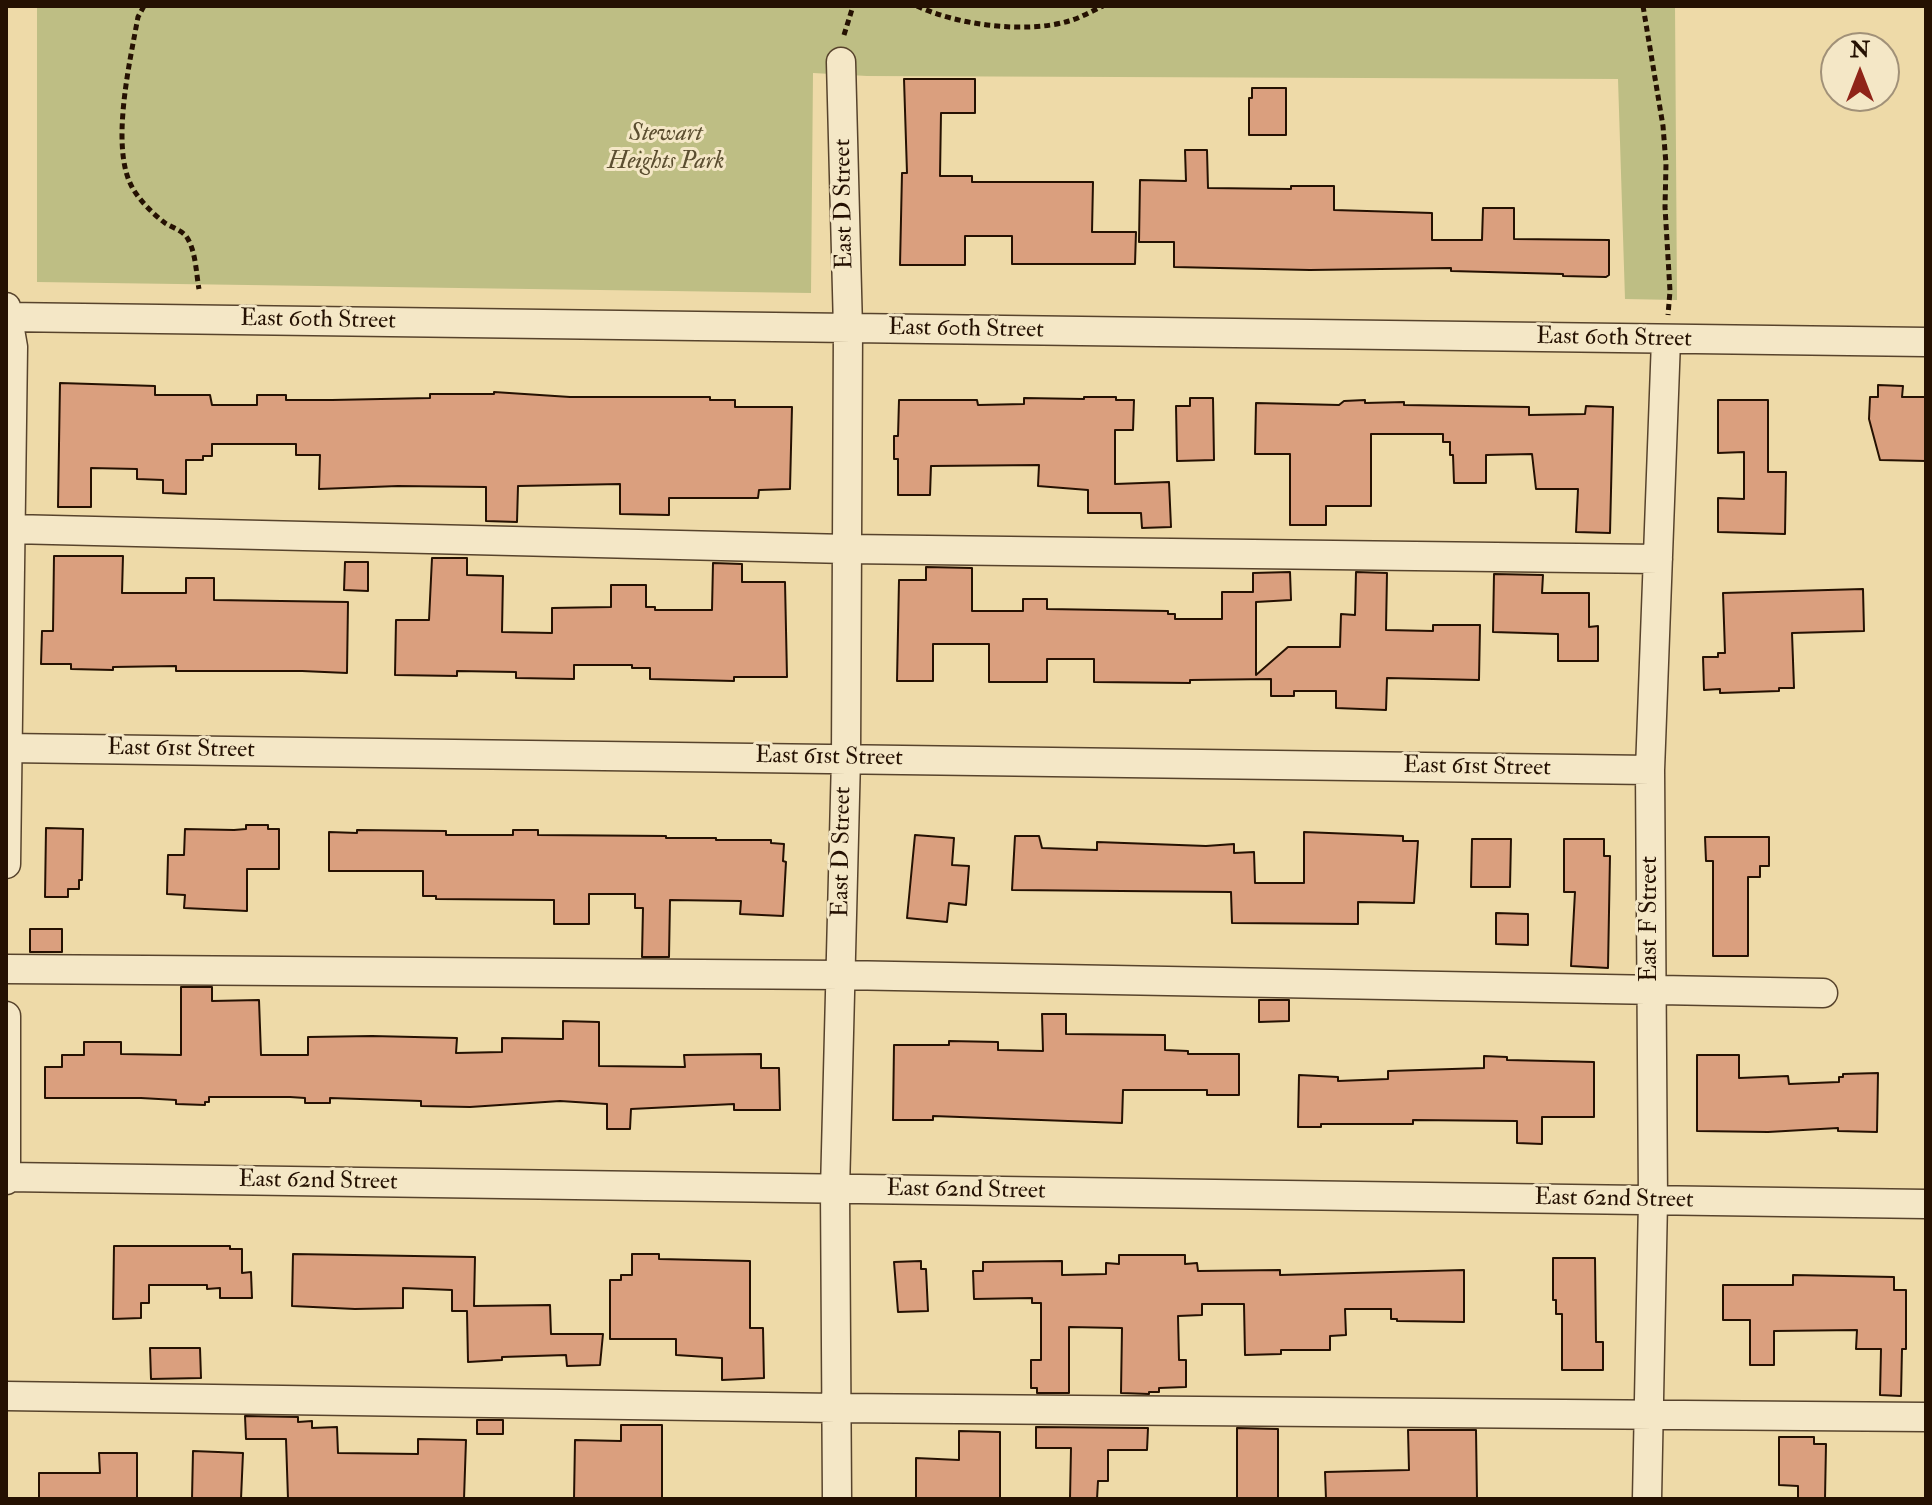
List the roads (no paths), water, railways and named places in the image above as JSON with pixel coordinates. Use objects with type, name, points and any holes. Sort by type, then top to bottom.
[{"type":"street","name":"East D Street","points":[[837,1499],[835,1190],[846,758],[848,329],[841,62]]},
{"type":"street","points":[[6,307],[13,347],[6,864]]},
{"type":"street","name":"East 60th Street","points":[[6,317],[1926,342]]},
{"type":"street","name":"East F Street","points":[[1647,1499],[1653,1200],[1650,770],[1666,340]]},
{"type":"street","points":[[11,529],[847,549],[1658,559]]},
{"type":"street","name":"East 61st Street","points":[[7,748],[1650,770]]},
{"type":"street","points":[[6,969],[840,975],[1823,993]]},
{"type":"street","points":[[6,1016],[6,1179]]},
{"type":"street","name":"East 62nd Street","points":[[6,1179],[1926,1204]]},
{"type":"street","points":[[6,1396],[836,1408],[1926,1417]]},
{"type":"park label","name":"Stewart Heights Park","points":[[666,149]]}]
